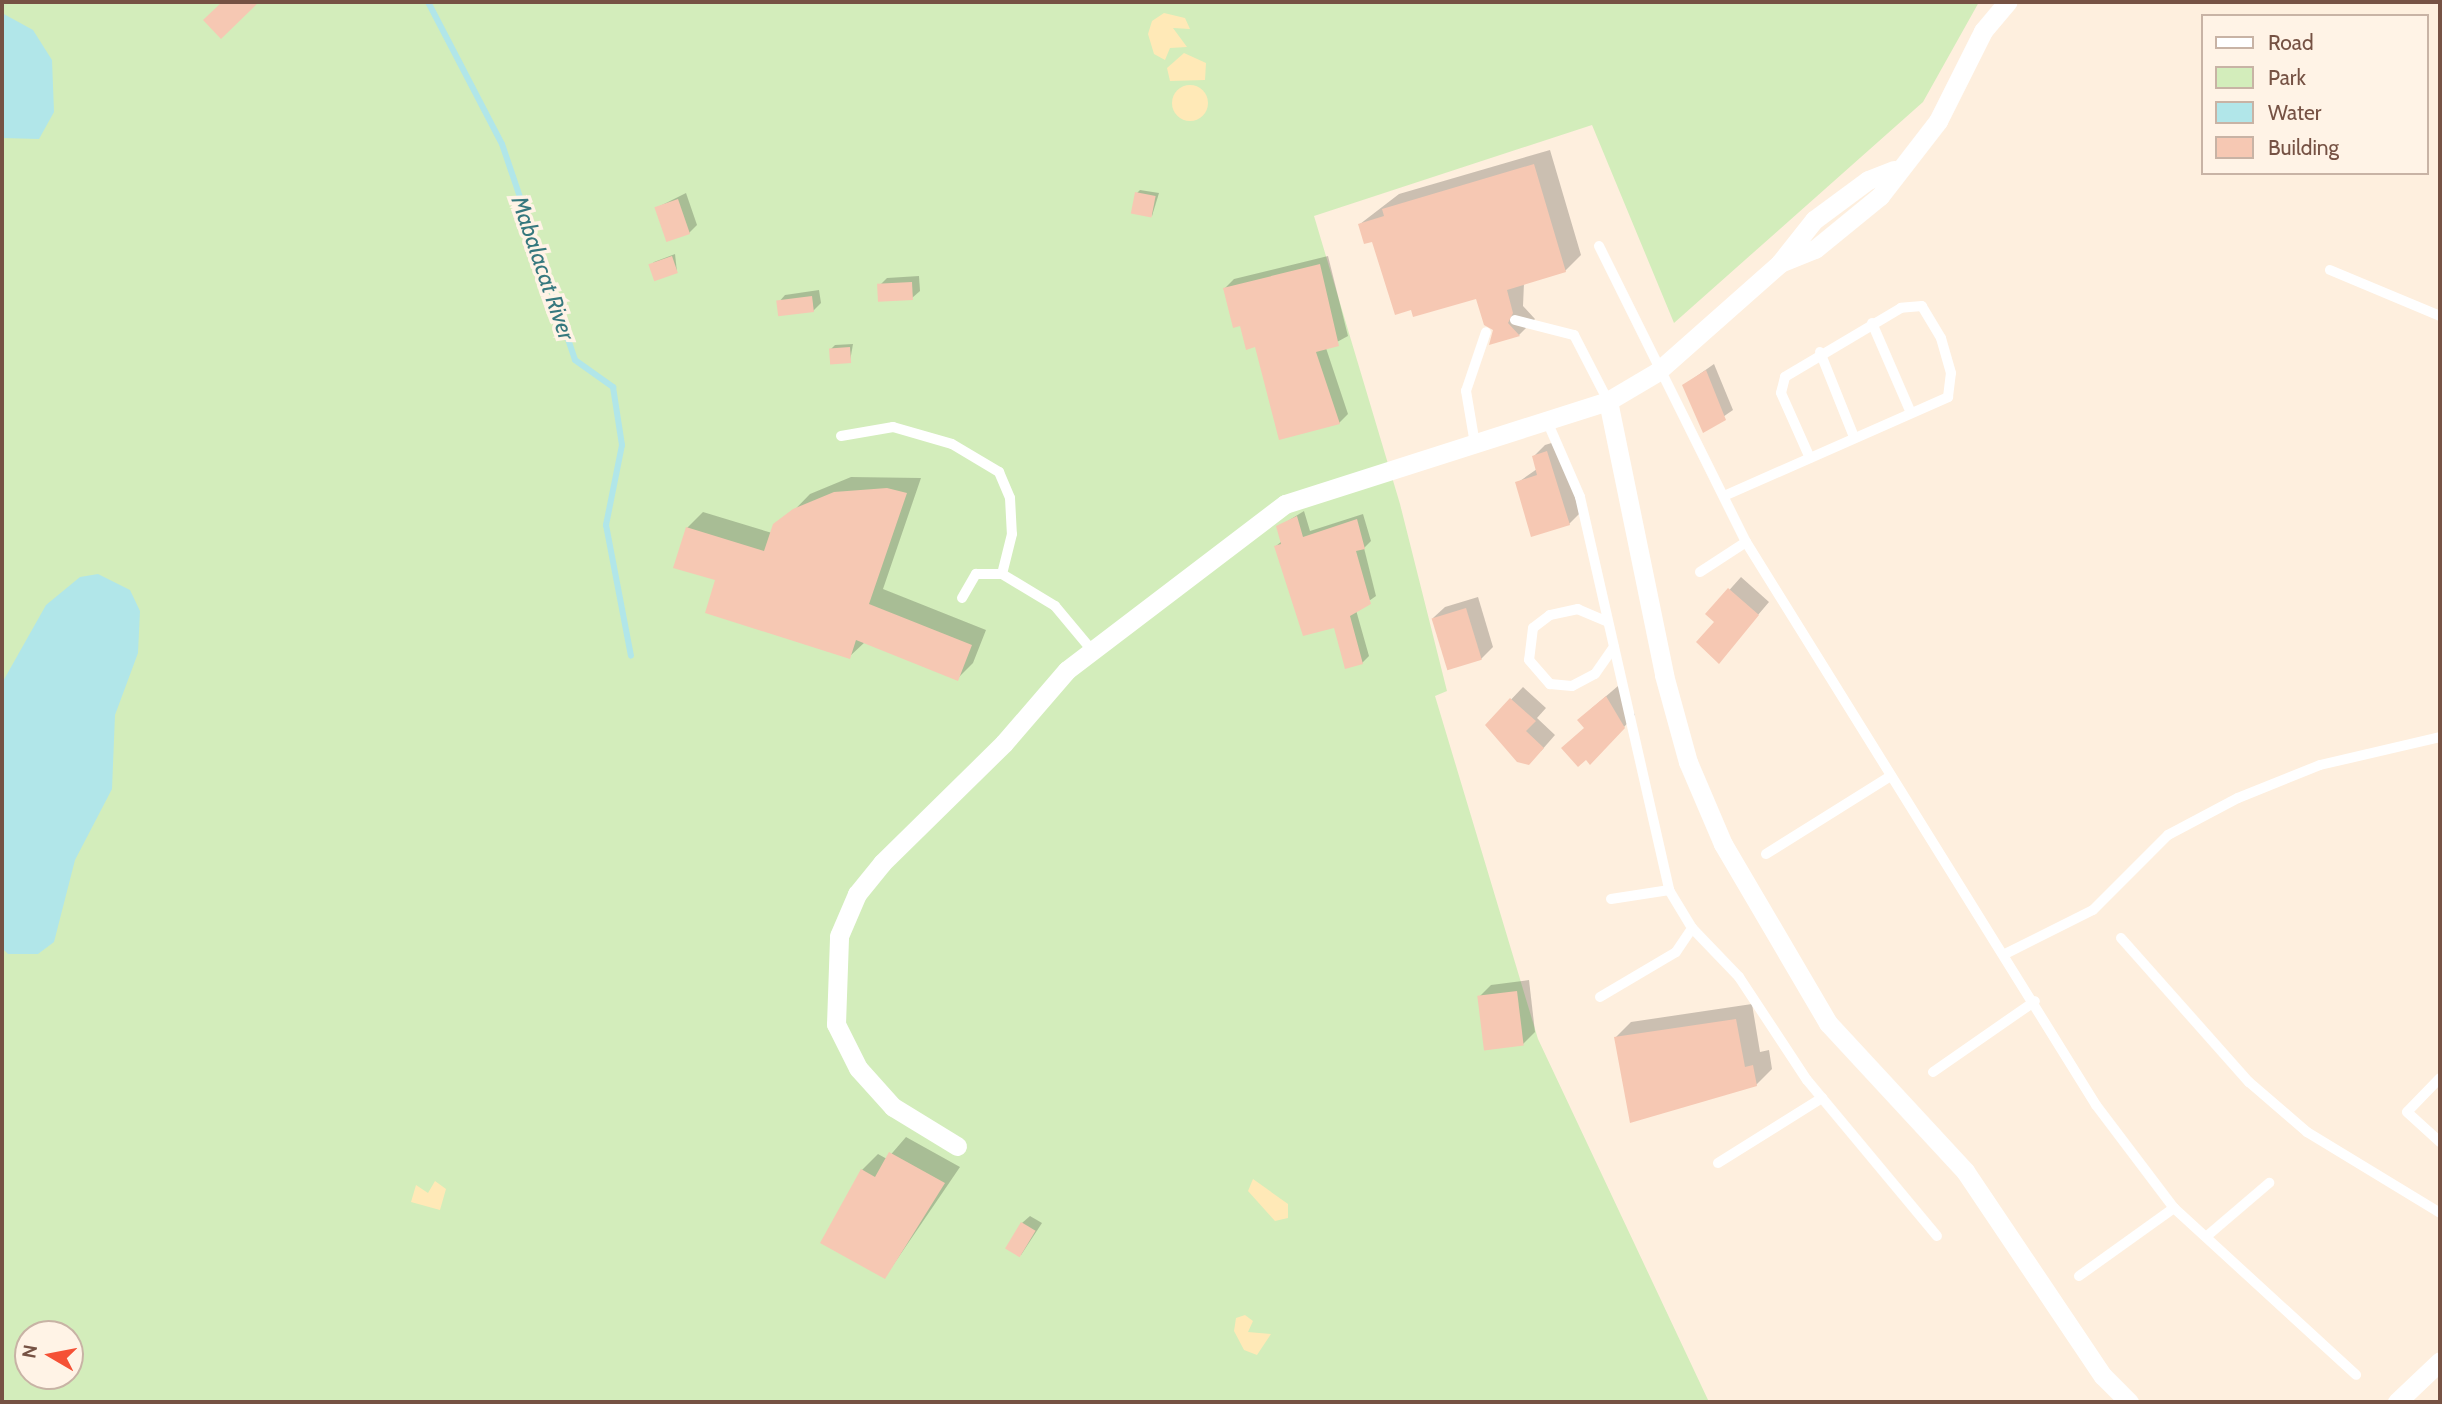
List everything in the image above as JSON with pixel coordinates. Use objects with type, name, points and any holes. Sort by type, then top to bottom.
[{"type":"street","points":[[957,1146],[893,1107],[858,1068],[836,1024],[839,936],[857,894],[882,863],[1091,649],[1129,624],[1285,504],[1608,401],[1657,372],[1780,262],[1815,249],[1849,226],[1880,196],[1894,170],[1938,121],[1983,31],[2007,2]]},
{"type":"street","points":[[1608,401],[1664,675],[1688,762],[1723,844],[1828,1023],[1965,1171],[2103,1376],[2129,1402]]},
{"type":"street","points":[[2397,1402],[2440,1361]]},
{"type":"lane","points":[[1599,246],[1657,372],[1746,542],[2035,1001],[2096,1105],[2174,1208],[2356,1375]]},
{"type":"lane","points":[[2330,270],[2440,316]]},
{"type":"lane","points":[[1724,496],[1810,458],[1910,411],[1948,397],[1951,373],[1941,338],[1914,302],[1795,366],[1781,393],[1810,458]]},
{"type":"lane","points":[[1515,320],[1574,335],[1608,401]]},
{"type":"lane","points":[[1872,323],[1910,411]]},
{"type":"lane","points":[[1475,444],[1466,391],[1486,332]]},
{"type":"lane","points":[[1820,352],[1854,437]]},
{"type":"lane","points":[[1547,421],[1580,497],[1669,890],[1692,928],[1739,977],[1822,1098],[1937,1236]]},
{"type":"lane","points":[[841,436],[893,427],[952,444],[999,472],[1010,498],[1012,534],[1002,575]]},
{"type":"lane","points":[[1700,572],[1746,542]]},
{"type":"lane","points":[[962,598],[976,574],[1002,575],[1055,606],[1091,649]]},
{"type":"lane","points":[[1608,622],[1578,609],[1550,615],[1533,628],[1528,660],[1550,684],[1572,686],[1595,674],[1614,647]]},
{"type":"lane","points":[[2005,954],[2093,910],[2168,835],[2238,798],[2320,765],[2440,737]]},
{"type":"lane","points":[[1766,854],[1891,776]]},
{"type":"lane","points":[[1611,899],[1669,890]]},
{"type":"lane","points":[[1600,997],[1676,952],[1692,928]]},
{"type":"lane","points":[[2121,938],[2249,1082],[2307,1132],[2440,1213]]},
{"type":"lane","points":[[1933,1072],[2035,1001]]},
{"type":"lane","points":[[2440,1078],[2407,1112],[2440,1142]]},
{"type":"lane","points":[[1718,1163],[1822,1098]]},
{"type":"lane","points":[[2207,1236],[2269,1182]]},
{"type":"lane","points":[[2079,1276],[2174,1208]]},
{"type":"green space","points":[[2,2],[1979,2],[1923,102],[1674,323],[1592,125],[1314,216],[1400,504],[1447,691],[1435,696],[1538,1039],[1709,1402],[2,1402]]},
{"type":"sand","points":[[1164,13],[1185,18],[1190,29],[1173,28],[1187,47],[1170,48],[1165,60],[1154,54],[1148,34],[1152,21]]},
{"type":"sand","points":[[1184,53],[1206,63],[1205,80],[1170,81],[1167,68]]},
{"type":"sand","points":[[1190,85],[1203,90],[1208,103],[1203,116],[1190,121],[1177,116],[1172,103],[1177,90]]},
{"type":"sand","points":[[1253,1179],[1288,1204],[1288,1218],[1275,1221],[1248,1191]]},
{"type":"sand","points":[[435,1181],[446,1189],[440,1210],[411,1202],[416,1185],[428,1193]]},
{"type":"sand","points":[[1245,1315],[1253,1321],[1248,1332],[1271,1334],[1257,1355],[1244,1350],[1234,1331],[1236,1318]]},
{"type":"water","points":[[2,13],[33,30],[52,60],[54,112],[39,139],[2,138]]},
{"type":"water","points":[[98,574],[130,590],[140,611],[138,653],[115,715],[112,789],[75,860],[54,942],[38,954],[8,954],[2,948],[2,683],[46,605],[80,577]]},
{"type":"building","points":[[222,2],[259,2],[221,39],[203,20]]},
{"type":"building","points":[[1534,164],[1566,272],[1507,290],[1513,313],[1508,323],[1520,336],[1489,345],[1493,330],[1484,325],[1476,299],[1413,317],[1411,310],[1395,315],[1372,242],[1364,244],[1358,224],[1384,216],[1382,209]]},
{"type":"building","points":[[1135,192],[1156,196],[1151,218],[1131,214]]},
{"type":"building","points":[[678,199],[690,234],[666,242],[654,207]]},
{"type":"building","points":[[672,256],[678,273],[654,281],[648,264]]},
{"type":"building","points":[[1320,264],[1339,346],[1316,352],[1340,424],[1279,440],[1255,347],[1246,350],[1240,326],[1233,328],[1223,288]]},
{"type":"building","points":[[912,282],[913,300],[878,302],[877,284]]},
{"type":"building","points":[[812,296],[814,312],[778,316],[776,300]]},
{"type":"building","points":[[850,347],[851,363],[830,364],[829,348]]},
{"type":"building","points":[[1706,370],[1726,420],[1703,433],[1682,385]]},
{"type":"building","points":[[1547,451],[1570,525],[1531,537],[1515,482],[1537,475],[1532,456]]},
{"type":"building","points":[[887,488],[907,493],[869,604],[972,645],[958,681],[856,640],[850,659],[705,613],[715,580],[673,568],[686,527],[764,551],[773,524],[793,509],[834,492]]},
{"type":"building","points":[[1297,516],[1303,537],[1357,519],[1365,549],[1356,551],[1371,604],[1350,616],[1363,664],[1345,669],[1334,628],[1303,636],[1274,546],[1281,544],[1276,526]]},
{"type":"building","points":[[1728,588],[1759,615],[1719,664],[1696,642],[1714,622],[1705,614]]},
{"type":"building","points":[[1466,608],[1482,660],[1447,670],[1432,619]]},
{"type":"building","points":[[1606,696],[1625,728],[1590,765],[1586,760],[1578,767],[1561,748],[1584,728],[1577,720]]},
{"type":"building","points":[[1510,698],[1536,721],[1526,731],[1544,748],[1529,765],[1517,762],[1485,725]]},
{"type":"building","points":[[1517,991],[1524,1046],[1484,1050],[1477,996]]},
{"type":"building","points":[[1736,1019],[1745,1067],[1753,1065],[1757,1086],[1630,1123],[1614,1037]]},
{"type":"building","points":[[889,1152],[945,1183],[885,1279],[820,1243],[861,1169],[875,1177]]},
{"type":"building","points":[[1021,1222],[1036,1231],[1020,1257],[1005,1249]]},
{"type":"waterway","name":"Mabalacat River","points":[[428,2],[502,144],[575,360],[613,387],[622,445],[606,525],[631,656]]}]
